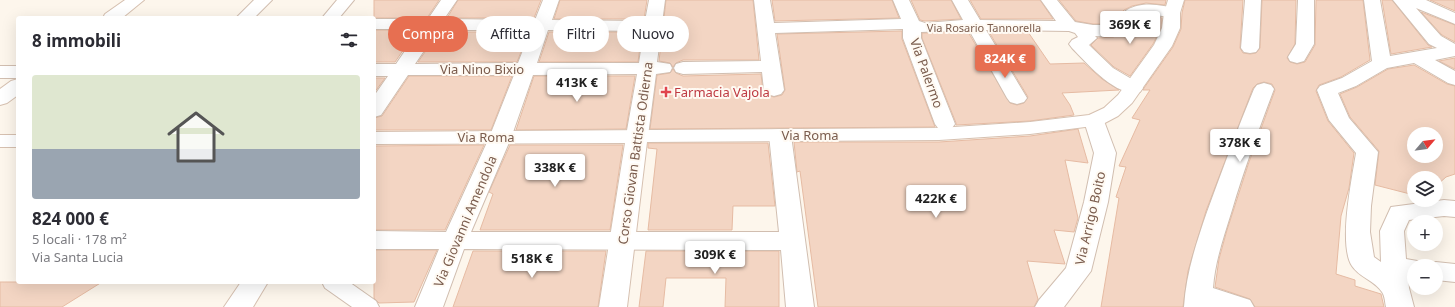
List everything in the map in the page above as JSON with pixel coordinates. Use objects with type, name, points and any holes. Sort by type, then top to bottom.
[{"type":"street","points":[[114,16],[136,0]]},
{"type":"street","points":[[246,16],[264,0]]},
{"type":"street","points":[[332,16],[346,0]]},
{"type":"street","points":[[437,16],[449,0]]},
{"type":"street","name":"Via Giovanni Amendola","points":[[545,16],[551,0]]},
{"type":"street","name":"Corso Giovan Battista Odierna","points":[[655,16],[657,0]]},
{"type":"street","points":[[762,0],[774,90]]},
{"type":"street","name":"Via Palermo","points":[[901,0],[912,24],[912,38],[945,124]]},
{"type":"street","points":[[960,0],[1017,98]]},
{"type":"street","points":[[1049,0],[1076,28],[1088,38],[1078,44],[1106,72],[1133,88]]},
{"type":"street","points":[[1250,48],[1253,0]]},
{"type":"street","points":[[1297,57],[1305,44],[1306,0]]},
{"type":"street","points":[[1372,0],[1382,63]]},
{"type":"street","points":[[1401,0],[1435,40],[1455,51]]},
{"type":"street","points":[[1413,0],[1455,18]]},
{"type":"street","name":"Via Rosario Tannorella","points":[[766,28],[912,24],[924,28],[974,25],[1114,30],[1125,23],[1134,13],[1174,6]]},
{"type":"street","name":"Via Roma","points":[[376,138],[939,134],[1030,128],[1094,121],[1111,112],[1125,99],[1163,46],[1171,28],[1174,6]]},
{"type":"street","points":[[376,24],[388,24]]},
{"type":"street","points":[[545,26],[617,26]]},
{"type":"street","points":[[1401,283],[1362,261],[1358,232],[1359,206],[1367,152],[1339,120],[1327,90],[1349,82],[1382,63],[1455,51]]},
{"type":"street","points":[[376,108],[414,52]]},
{"type":"street","name":"Via Giovanni Amendola","points":[[429,307],[455,240],[500,138],[532,52]]},
{"type":"street","name":"Corso Giovan Battista Odierna","points":[[613,307],[637,136],[655,68],[654,52]]},
{"type":"street","points":[[1418,58],[1455,79]]},
{"type":"street","points":[[683,68],[771,66]]},
{"type":"street","name":"Via Nino Bixio","points":[[376,70],[655,68]]},
{"type":"street","points":[[0,72],[16,72]]},
{"type":"street","points":[[0,99],[16,87]]},
{"type":"street","points":[[1240,307],[1198,300],[1207,246],[1234,167],[1264,89]]},
{"type":"street","name":"Via Arrigo Boito","points":[[1049,307],[1078,271],[1096,202],[1105,153],[1094,121]]},
{"type":"street","points":[[780,135],[800,307]]},
{"type":"street","points":[[0,141],[16,141]]},
{"type":"street","points":[[1401,283],[1392,231],[1400,213],[1451,205]]},
{"type":"street","points":[[376,240],[793,241]]},
{"type":"street","points":[[1443,272],[1455,273]]},
{"type":"street","points":[[238,307],[254,284]]},
{"type":"street","points":[[336,284],[368,307]]},
{"type":"building","points":[[374,0],[439,0],[428,16],[388,16],[388,18],[376,18],[376,16],[374,16]]},
{"type":"building","points":[[458,0],[541,0],[535,16],[476,16],[476,18],[468,18],[468,16],[448,16]]},
{"type":"building","points":[[560,0],[647,0],[644,16],[617,16],[617,19],[609,19],[609,16],[555,16]]},
{"type":"building","points":[[666,0],[753,0],[759,60],[683,60],[676,63],[673,67],[670,63],[659,61],[660,52],[689,52],[689,16],[664,16]]},
{"type":"building","points":[[772,0],[892,0],[899,18],[775,21]]},
{"type":"building","points":[[911,0],[951,0],[961,19],[920,20]]},
{"type":"building","points":[[970,0],[1040,0],[1053,19],[981,19]]},
{"type":"building","points":[[1059,0],[1166,0],[1165,5],[1146,3],[1132,6],[1124,10],[1110,24],[1093,24],[1076,21]]},
{"type":"building","points":[[1185,0],[1243,0],[1240,48],[1243,53],[1250,54],[1256,53],[1260,48],[1262,0],[1296,0],[1295,44],[1287,58],[1290,62],[1297,64],[1305,62],[1315,45],[1316,0],[1363,0],[1370,60],[1341,77],[1319,85],[1316,91],[1328,121],[1354,153],[1349,188],[1341,216],[1336,274],[1355,280],[1355,286],[1381,294],[1384,307],[1255,307],[1250,299],[1215,287],[1219,259],[1227,230],[1248,165],[1275,90],[1272,84],[1264,82],[1257,84],[1253,88],[1206,211],[1188,271],[1183,307],[1101,307],[1119,198],[1116,197],[1126,167],[1119,166],[1140,120],[1132,118],[1150,90],[1143,90],[1144,88],[1173,47],[1181,29]]},
{"type":"building","points":[[1382,0],[1392,0],[1428,45],[1432,47],[1391,54]]},
{"type":"building","points":[[1430,0],[1455,0],[1455,11]]},
{"type":"building","points":[[1421,12],[1455,25],[1455,42],[1442,35]]},
{"type":"building","points":[[1152,16],[1162,18],[1161,28],[1153,44],[1130,76],[1114,67],[1091,45],[1098,38],[1113,37],[1122,34],[1140,19]]},
{"type":"building","points":[[376,30],[388,30],[388,52],[402,52],[395,62],[376,62]]},
{"type":"building","points":[[902,31],[902,39],[935,127],[650,129],[657,75],[670,73],[673,69],[676,73],[683,76],[761,74],[763,91],[767,95],[774,97],[782,95],[785,90],[777,34]]},
{"type":"building","points":[[468,32],[476,32],[476,52],[521,52],[517,62],[418,62],[425,52],[468,52]]},
{"type":"building","points":[[549,32],[553,32],[553,52],[609,52],[609,32],[617,32],[617,52],[639,52],[638,62],[539,62],[542,52],[545,52],[545,44]]},
{"type":"building","points":[[968,32],[1010,103],[1017,105],[1024,103],[1028,97],[989,32],[1028,32],[1050,64],[1084,63],[1102,79],[1119,90],[1062,93],[1070,105],[1074,115],[1030,121],[956,125],[922,38],[922,33]]},
{"type":"building","points":[[1455,58],[1455,69],[1439,61]]},
{"type":"building","points":[[1414,65],[1447,84],[1455,86],[1455,174],[1443,180],[1443,171],[1407,171],[1407,193],[1375,185],[1379,151],[1350,117],[1340,94],[1357,87],[1388,69]]},
{"type":"building","points":[[409,76],[512,76],[491,130],[376,130],[376,118],[382,116]]},
{"type":"building","points":[[534,76],[635,76],[626,129],[516,130]]},
{"type":"building","points":[[376,78],[385,78],[376,90]]},
{"type":"building","points":[[1078,129],[1088,163],[1065,160],[1078,218],[1074,232],[1054,230],[1065,264],[1027,261],[1038,299],[1034,307],[818,307],[800,171],[797,172],[794,142],[939,142],[1030,136]]},
{"type":"building","points":[[648,143],[768,143],[775,206],[733,206],[732,230],[648,230],[657,149],[648,148]]},
{"type":"building","points":[[484,145],[445,230],[376,230],[376,146]]},
{"type":"building","points":[[510,145],[623,145],[610,230],[480,230],[493,194],[489,192]]},
{"type":"building","points":[[376,250],[437,250],[414,302],[379,303],[374,298],[374,284],[376,284]]},
{"type":"building","points":[[473,251],[606,251],[598,307],[453,307]]},
{"type":"building","points":[[646,251],[779,251],[779,307],[725,307],[726,278],[666,278],[663,307],[639,307]]},
{"type":"building","points":[[0,282],[16,282],[16,284],[99,284],[62,307],[0,307]]},
{"type":"place","name":"Farmacia Vajola","points":[[666,92]]}]
